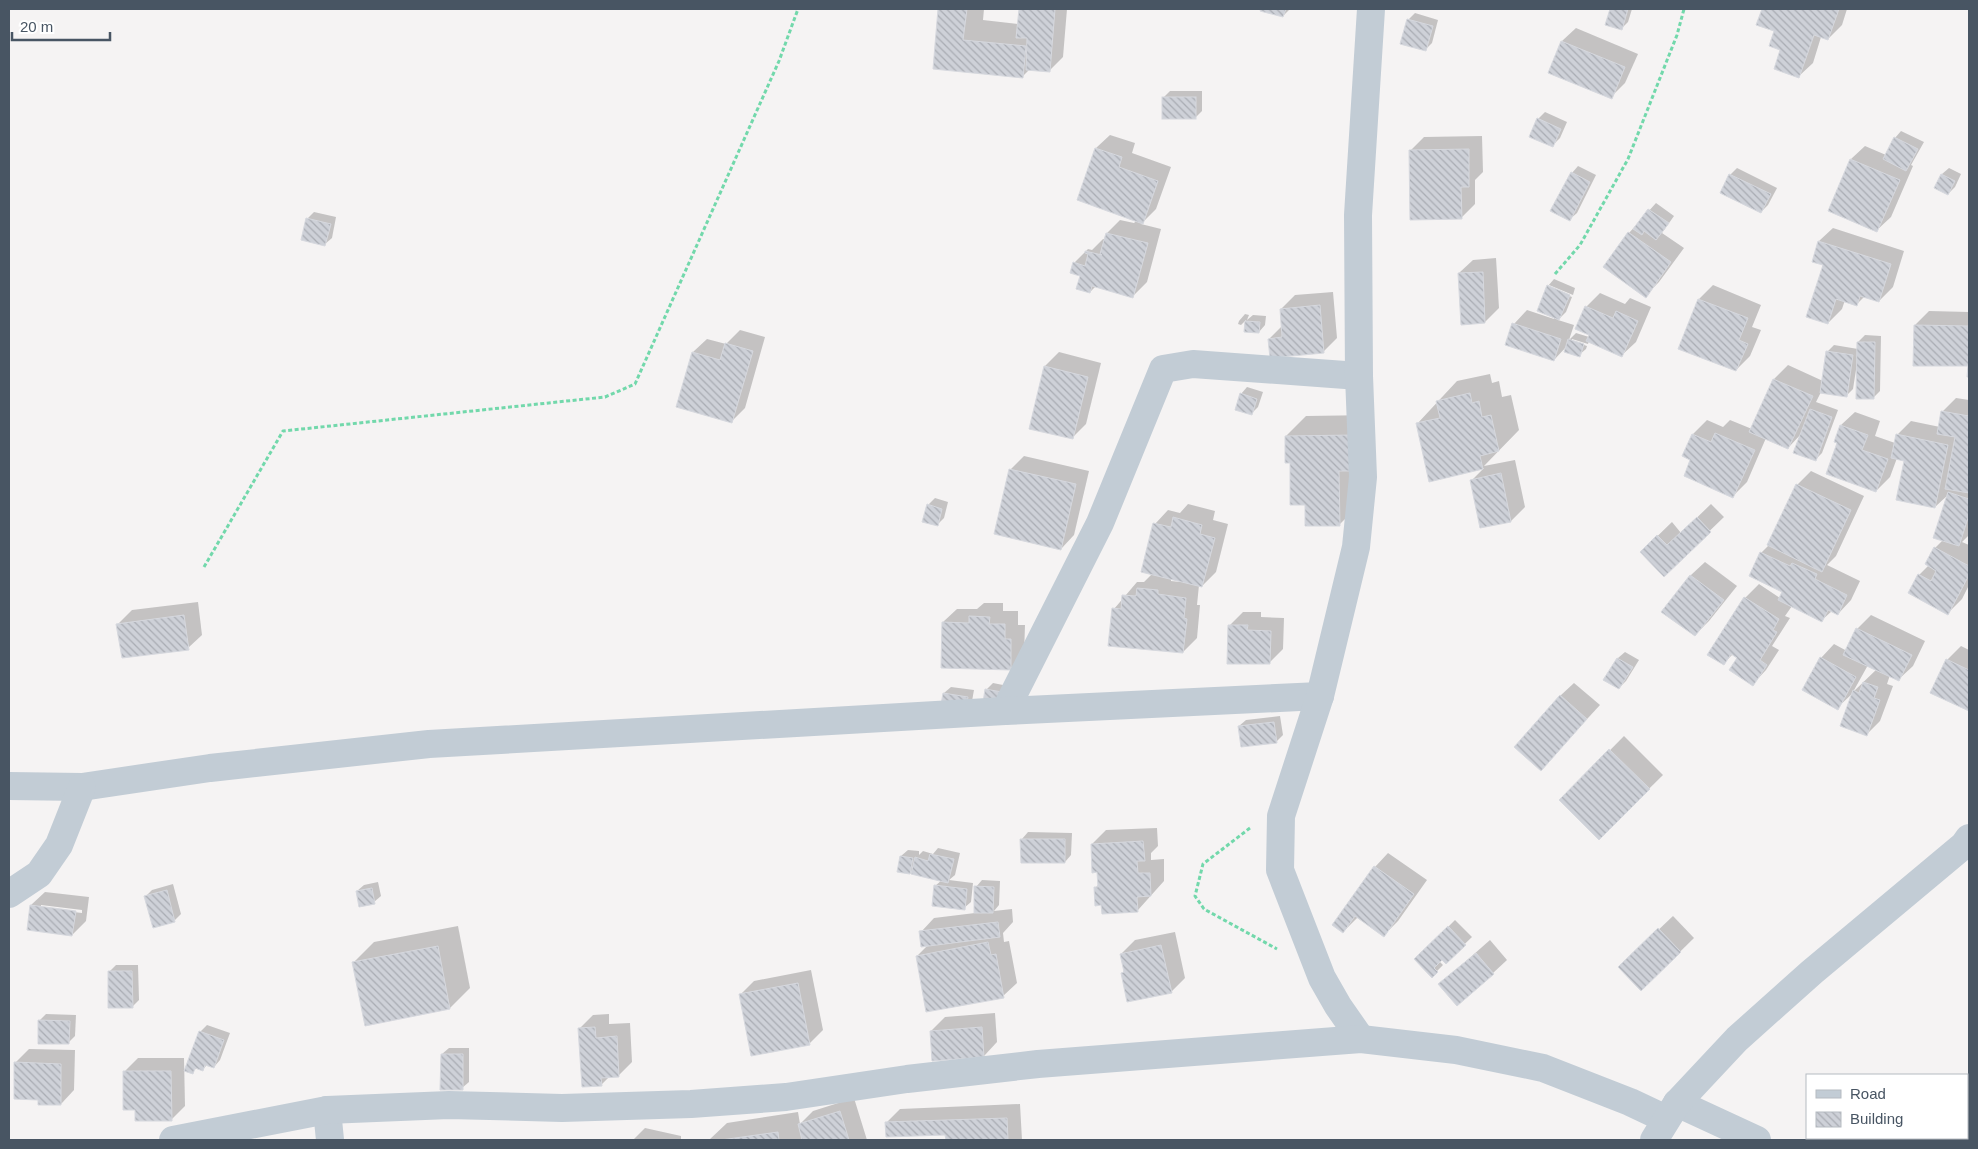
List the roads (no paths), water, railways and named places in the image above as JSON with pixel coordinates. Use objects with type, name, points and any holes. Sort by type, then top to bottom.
[{"type":"street","points":[[1361,1038],[1338,1006],[1322,978],[1280,870],[1281,816],[1320,696],[1356,547],[1363,477],[1358,376],[1358,215],[1371,9]]},
{"type":"street","points":[[1004,711],[1100,523],[1163,369],[1193,364],[1358,376]]},
{"type":"street","points":[[9,786],[82,786],[210,768],[429,744],[1004,711],[1320,696]]},
{"type":"street","points":[[9,894],[39,874],[59,846],[82,786]]},
{"type":"street","points":[[1666,1121],[1736,1039],[1812,972],[1964,845],[1969,838]]},
{"type":"street","points":[[173,1140],[327,1110],[449,1105],[562,1108],[691,1104],[786,1096],[906,1079],[1038,1064],[1361,1038],[1456,1050],[1543,1068],[1630,1102],[1666,1121],[1757,1140]]},
{"type":"street","points":[[327,1110],[330,1140]]}]
